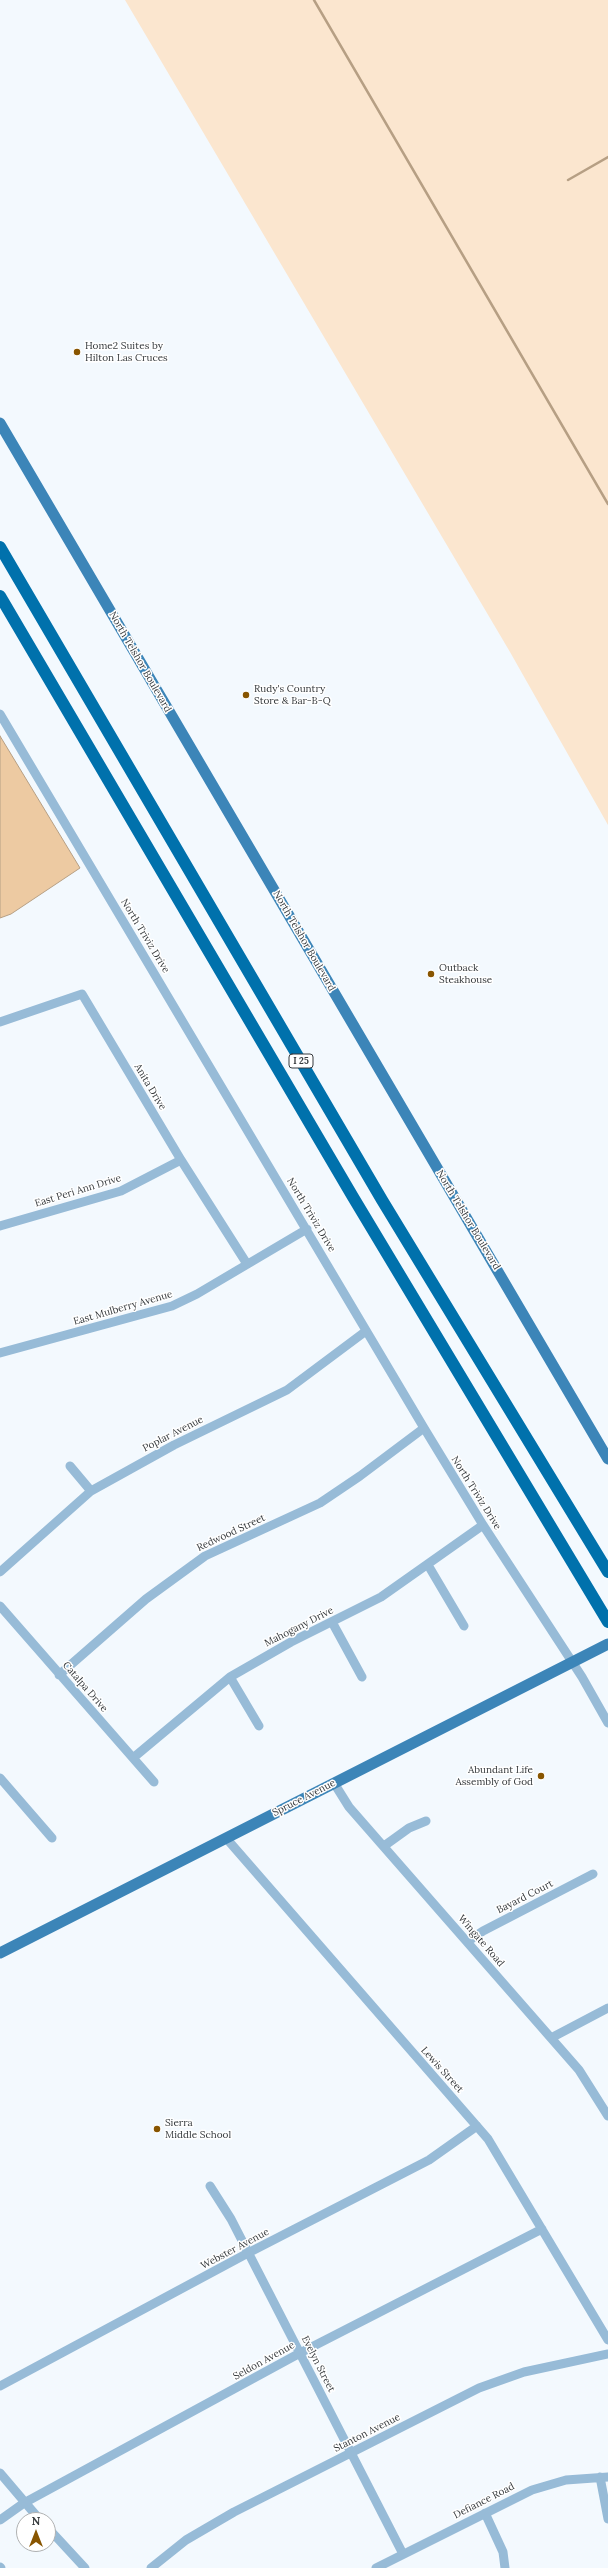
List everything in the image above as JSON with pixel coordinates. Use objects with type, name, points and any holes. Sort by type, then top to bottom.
[{"type":"highway","name":"I 25","points":[[0,547],[382,1200],[608,1572]]},
{"type":"highway","name":"I 25","points":[[0,596],[353,1197],[606,1618]]},
{"type":"main road","name":"North Telshor Boulevard","points":[[0,423],[608,1459]]},
{"type":"main road","name":"Spruce Avenue","points":[[0,1953],[608,1644]]},
{"type":"street","name":"North Triviz Drive","points":[[0,714],[424,1428],[483,1525],[572,1662],[608,1723]]},
{"type":"street","name":"Anita Drive","points":[[0,1022],[82,994],[181,1160],[247,1264]]},
{"type":"street","name":"East Peri Ann Drive","points":[[0,1226],[121,1191],[181,1160]]},
{"type":"street","name":"East Mulberry Avenue","points":[[0,1353],[172,1306],[197,1294],[307,1229]]},
{"type":"street","name":"Poplar Avenue","points":[[0,1572],[91,1491],[174,1445],[287,1390],[366,1331]]},
{"type":"street","name":"Redwood Street","points":[[59,1675],[146,1598],[205,1556],[320,1503],[360,1476],[424,1428]]},
{"type":"street","points":[[70,1466],[91,1491]]},
{"type":"street","name":"Mahogany Drive","points":[[133,1758],[230,1677],[290,1642],[381,1597],[483,1525]]},
{"type":"street","points":[[428,1565],[464,1626]]},
{"type":"street","name":"Catalpa Drive","points":[[0,1606],[154,1782]]},
{"type":"street","points":[[332,1622],[362,1677]]},
{"type":"street","points":[[230,1677],[259,1726]]},
{"type":"street","points":[[0,1778],[52,1838]]},
{"type":"street","name":"Wingate Road","points":[[334,1783],[349,1807],[551,2038],[587,2082],[608,2116]]},
{"type":"street","points":[[384,1846],[409,1828],[426,1820]]},
{"type":"street","name":"Lewis Street","points":[[226,1838],[477,2126],[500,2156],[608,2340]]},
{"type":"street","name":"Bayard Court","points":[[467,1942],[483,1931],[593,1874]]},
{"type":"street","points":[[551,2038],[608,2008]]},
{"type":"street","name":"Webster Avenue","points":[[0,2386],[248,2253],[429,2160],[477,2126]]},
{"type":"street","name":"Evelyn Street","points":[[210,2186],[226,2210],[403,2554]]},
{"type":"street","name":"Seldon Avenue","points":[[0,2520],[24,2503],[300,2353],[542,2229]]},
{"type":"street","name":"Stanton Avenue","points":[[151,2568],[186,2540],[207,2528],[351,2453],[491,2384],[529,2371],[608,2354]]},
{"type":"street","points":[[0,2473],[32,2512]]},
{"type":"street","points":[[604,2477],[608,2518]]},
{"type":"street","name":"Defiance Road","points":[[376,2568],[525,2493],[549,2484],[574,2479],[604,2477]]},
{"type":"street","points":[[484,2513],[500,2547],[505,2568]]},
{"type":"street","points":[[56,2537],[85,2568]]},
{"type":"shaded area","points":[[125,0],[608,0],[608,825],[510,652]]},
{"type":"shaded area","points":[[0,736],[80,868],[11,914],[0,918]]},
{"type":"waterway","points":[[314,0],[608,504]]},
{"type":"waterway","points":[[568,180],[608,157]]},
{"type":"place","name":"Home2 Suites by Hilton Las Cruces","points":[[77,352]]},
{"type":"place","name":"Rudy's Country Store & Bar-B-Q","points":[[246,695]]},
{"type":"place","name":"Outback Steakhouse","points":[[431,974]]},
{"type":"place","name":"Abundant Life Assembly of God","points":[[541,1776]]},
{"type":"place","name":"Sierra Middle School","points":[[157,2129]]}]
